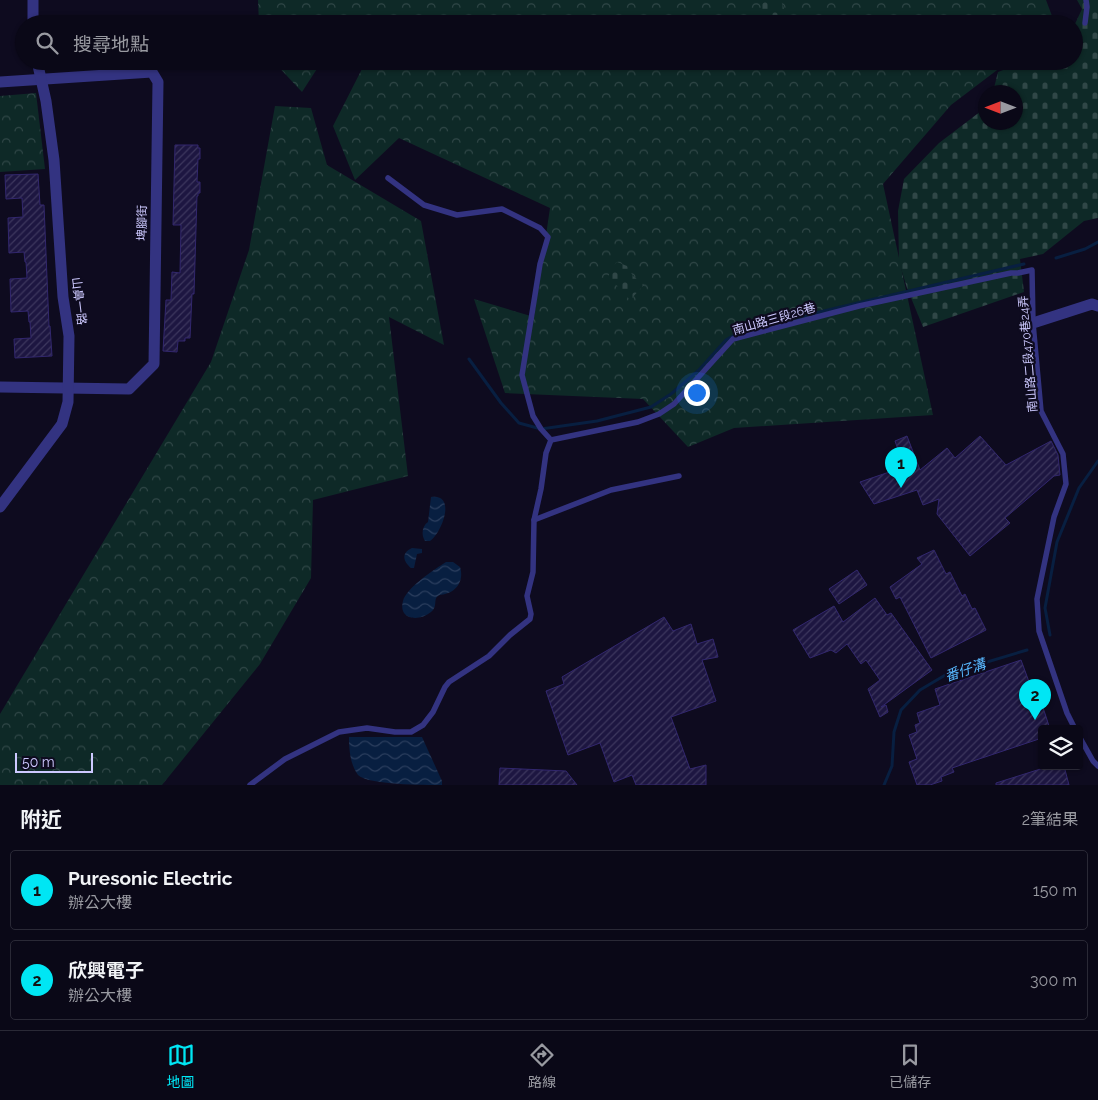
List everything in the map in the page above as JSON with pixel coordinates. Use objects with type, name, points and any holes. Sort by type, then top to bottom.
[{"type":"street","points":[[33,0],[33,15]]},
{"type":"street","name":"山鼻一路","points":[[0,507],[62,424],[68,402],[69,336],[63,297],[54,160],[39,70]]},
{"type":"street","name":"埤腳街","points":[[0,82],[152,72],[158,82],[154,364],[129,388],[0,387]]},
{"type":"street","points":[[1032,323],[1092,304],[1098,306]]},
{"type":"lane","points":[[1085,24],[1086,0]]},
{"type":"lane","points":[[250,785],[285,759],[339,732],[367,728],[403,733],[411,732],[423,725],[434,712],[449,682],[489,656],[510,635],[530,619],[532,614],[527,596],[533,572],[534,520],[542,489],[546,453],[551,440],[533,416],[522,375],[540,264],[548,237],[540,228],[502,209],[457,215],[424,205],[388,178]]},
{"type":"lane","name":"南山路三段26巷","points":[[551,440],[638,422],[668,409],[733,339],[859,306],[1011,272],[1018,273],[1032,270]]},
{"type":"lane","name":"南山路二段470巷24弄","points":[[1032,270],[1032,323],[1041,411],[1063,454],[1066,484],[1054,517],[1037,599],[1038,631],[1067,713],[1074,725]]},
{"type":"lane","points":[[534,520],[611,490],[679,476]]},
{"type":"lane","points":[[1083,743],[1098,766]]},
{"type":"green space","points":[[258,0],[1046,0],[1052,15],[259,15]]},
{"type":"green space","points":[[767,0],[780,0],[784,15],[760,15],[762,4]]},
{"type":"green space","points":[[1077,0],[1098,0],[1098,218],[1084,221],[1043,254],[1020,259],[1024,292],[923,327],[907,288],[899,262],[898,211],[904,179],[939,143],[978,113],[978,130],[1023,130],[1023,85],[995,85],[998,72],[1003,70],[1083,70],[1083,15],[1079,15],[1082,9]]},
{"type":"green space","points":[[281,70],[316,70],[302,92]]},
{"type":"green space","points":[[361,70],[997,70],[951,105],[883,184],[933,415],[734,428],[688,447],[643,399],[505,393],[474,299],[534,317],[550,208],[399,138],[355,180],[333,126]]},
{"type":"green space","points":[[36,93],[45,169],[0,172],[0,96]]},
{"type":"green space","points":[[275,106],[311,108],[327,165],[421,221],[444,345],[389,317],[408,476],[313,500],[311,578],[260,664],[162,785],[0,785],[0,714],[211,362],[249,250]]},
{"type":"green space","points":[[617,262],[627,266],[633,276],[644,285],[630,300],[609,279],[609,269]]},
{"type":"water","points":[[431,497],[439,497],[444,501],[445,514],[435,537],[430,541],[425,541],[423,531],[424,526],[428,522]]},
{"type":"water","points":[[412,548],[422,549],[422,553],[417,554],[414,568],[408,565],[404,557],[406,552]]},
{"type":"water","points":[[446,562],[453,562],[460,567],[461,576],[457,587],[450,592],[438,596],[433,610],[426,615],[416,618],[406,615],[402,607],[409,590]]},
{"type":"water","points":[[349,737],[422,737],[442,781],[442,785],[397,784],[373,781],[358,775],[353,766]]},
{"type":"building","points":[[175,145],[198,145],[198,148],[200,148],[197,182],[200,182],[200,193],[197,196],[194,294],[192,294],[190,338],[185,338],[185,341],[178,341],[177,352],[163,351],[166,300],[171,300],[172,272],[180,273],[181,225],[173,225]]},
{"type":"building","points":[[38,174],[40,205],[44,205],[52,356],[15,358],[14,339],[31,338],[28,311],[11,312],[10,279],[27,278],[24,252],[9,253],[8,218],[23,217],[22,198],[6,199],[5,175]]},
{"type":"building","points":[[907,436],[920,470],[947,448],[955,458],[980,436],[1006,465],[1051,441],[1058,455],[1060,475],[1054,476],[1005,518],[1010,523],[970,556],[937,514],[939,499],[923,505],[917,490],[874,504],[860,482],[904,467],[895,441]]},
{"type":"building","points":[[934,550],[946,574],[950,572],[962,596],[965,594],[972,609],[975,608],[986,630],[931,658],[900,597],[896,599],[890,587],[922,564],[917,558]]},
{"type":"building","points":[[857,570],[867,585],[839,604],[829,589]]},
{"type":"building","points":[[875,598],[887,615],[891,613],[932,670],[881,707],[886,705],[888,712],[880,717],[868,689],[880,680],[866,660],[861,664],[847,644],[836,653],[831,650],[810,658],[793,630],[834,606],[843,622]]},
{"type":"building","points":[[664,617],[673,631],[691,624],[697,644],[713,639],[718,657],[702,660],[716,701],[671,717],[690,769],[706,765],[706,785],[636,785],[632,775],[614,782],[600,743],[568,755],[546,691],[564,684],[562,677]]},
{"type":"building","points":[[1021,660],[1032,690],[1037,689],[1049,725],[1038,725],[1038,739],[952,768],[954,772],[941,777],[942,781],[930,785],[917,785],[909,762],[917,759],[909,735],[917,732],[915,725],[920,723],[917,713],[940,705],[935,689]]},
{"type":"building","points":[[500,768],[566,771],[577,785],[499,785]]},
{"type":"building","points":[[1038,770],[1065,770],[1069,785],[996,785],[996,783]]},
{"type":"waterway","points":[[1056,258],[1085,249],[1098,242]]},
{"type":"waterway","points":[[469,359],[501,403],[519,423],[541,429],[597,421],[651,407],[671,394],[699,370],[726,340],[743,330],[1024,264]]},
{"type":"waterway","name":"番仔溝","points":[[1050,635],[1045,608],[1057,542],[1079,488],[1098,461]]},
{"type":"waterway","name":"番仔溝","points":[[884,785],[892,766],[894,732],[901,710],[920,690],[947,674],[1027,650]]},
{"type":"place","name":"Puresonic Electric","points":[[901,488]]},
{"type":"place","name":"欣興電子","points":[[1035,720]]}]
